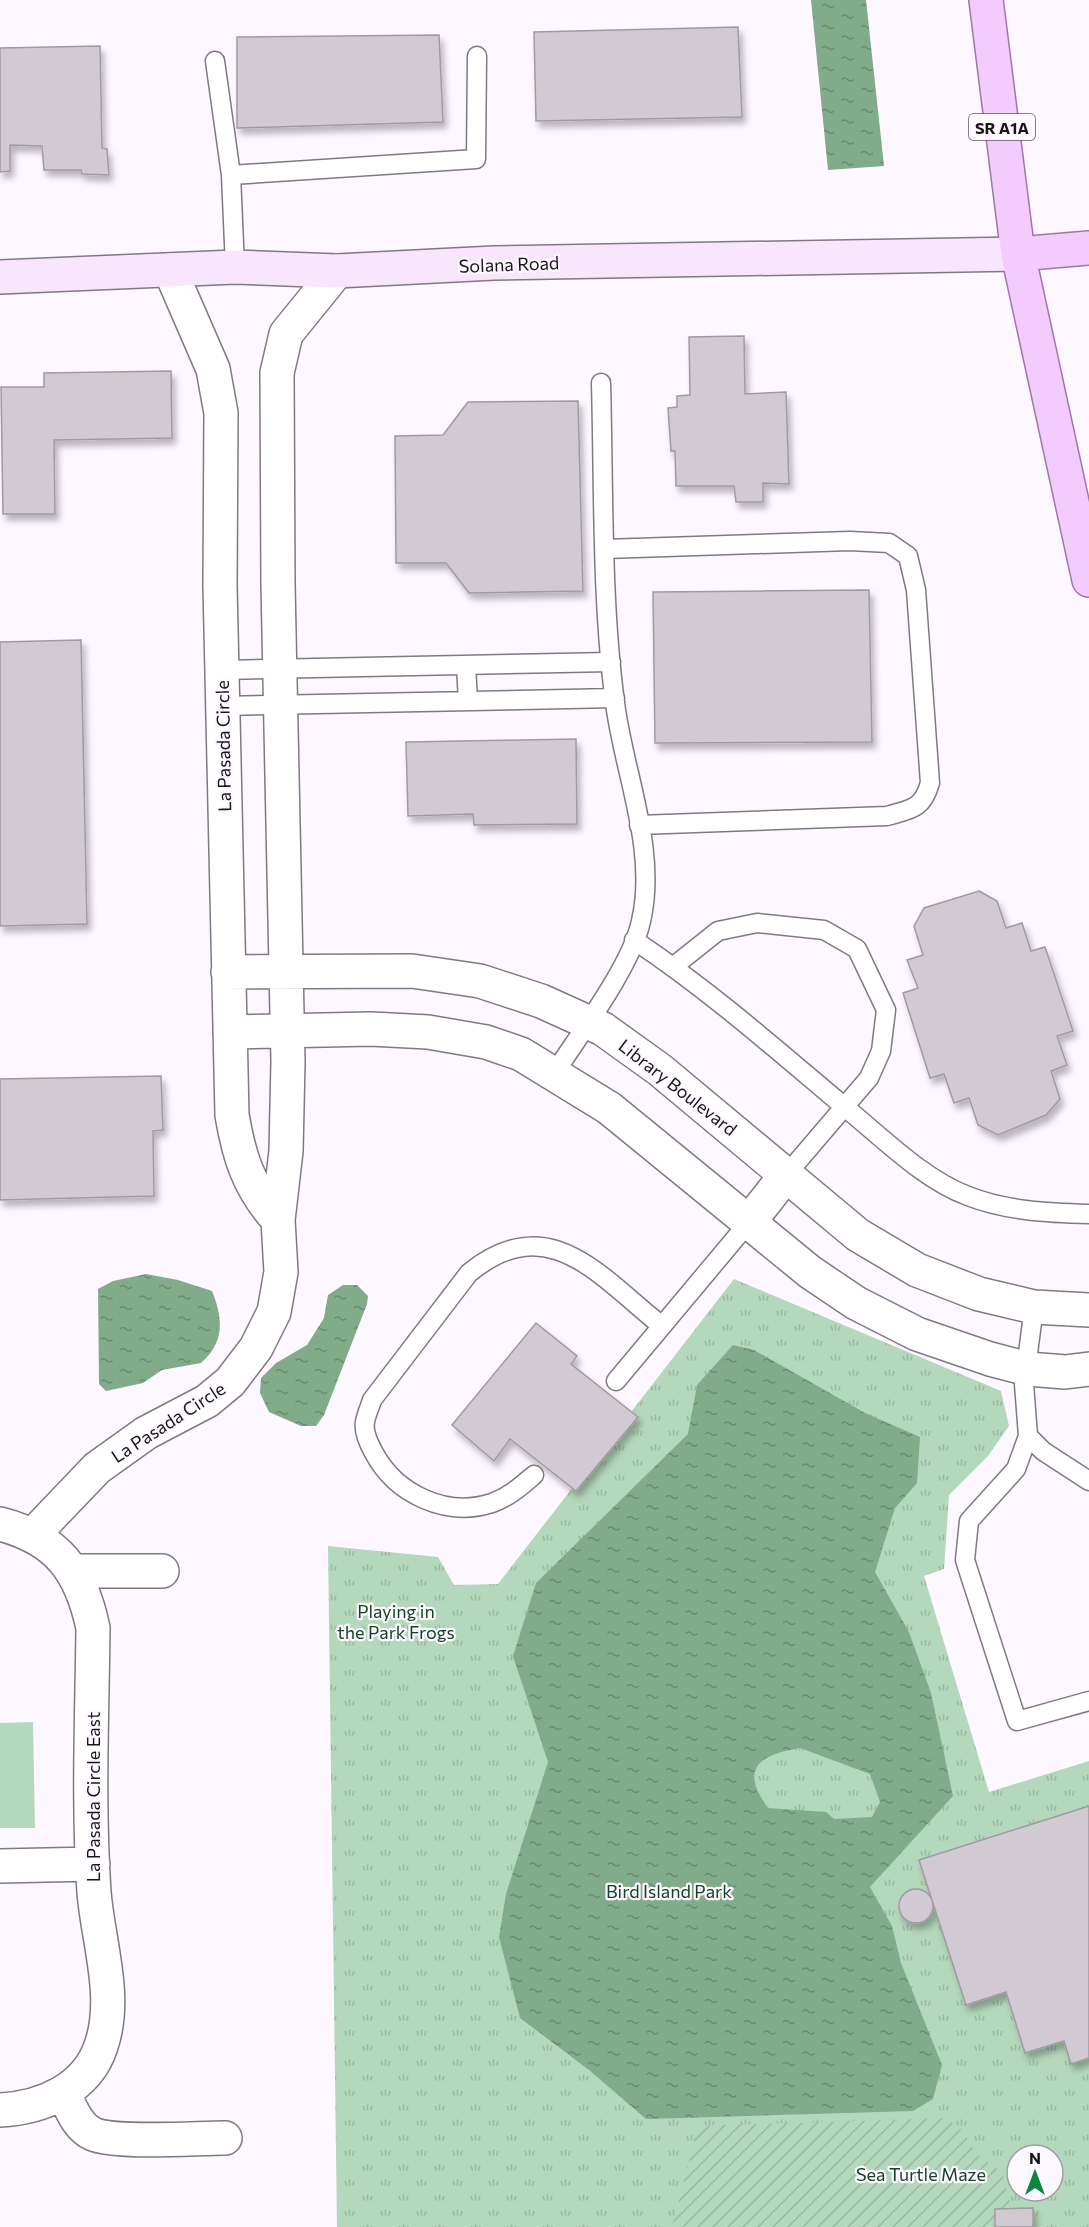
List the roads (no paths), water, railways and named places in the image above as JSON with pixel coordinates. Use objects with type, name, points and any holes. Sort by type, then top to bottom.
[{"type":"main road","name":"SR A1A","points":[[986,0],[1018,254],[1089,580]]},
{"type":"main road","points":[[1018,254],[1089,248]]},
{"type":"street","name":"Solana Road","points":[[0,277],[235,267],[337,271],[494,263],[1018,254]]},
{"type":"street","name":"La Pasada Circle","points":[[170,270],[213,369],[221,413],[222,670],[232,1115],[239,1154],[260,1200],[278,1220]]},
{"type":"street","name":"La Pasada Circle","points":[[33,1535],[97,1468],[146,1433],[207,1401],[230,1382],[256,1348],[274,1312],[281,1272],[278,1220],[286,1151],[287,1032],[280,705],[277,373],[286,334],[337,271]]},
{"type":"street","name":"Library Boulevard","points":[[228,972],[412,971],[480,981],[541,1001],[603,1029],[660,1070],[858,1235],[917,1270],[979,1294],[1034,1307],[1089,1310]]},
{"type":"street","points":[[230,1032],[371,1029],[428,1032],[486,1042],[521,1054],[609,1108],[810,1272],[856,1303],[917,1334],[1028,1369],[1065,1372],[1089,1369]]},
{"type":"street","points":[[749,1222],[786,1175]]},
{"type":"street","name":"La Pasada Circle East","points":[[0,1524],[33,1535],[52,1548],[74,1571],[87,1599],[93,1628],[93,1864],[108,2018],[101,2048],[74,2083]]},
{"type":"street","points":[[74,1571],[162,1571]]},
{"type":"street","points":[[0,1866],[93,1864]]},
{"type":"street","points":[[0,2110],[39,2104],[74,2083],[78,2121],[92,2133],[111,2139],[225,2138]]},
{"type":"lane","points":[[231,175],[476,159],[477,56]]},
{"type":"lane","points":[[215,61],[231,175],[235,267]]},
{"type":"lane","points":[[554,1074],[625,960],[641,922],[646,884],[639,825],[615,698],[611,662],[605,549],[601,383]]},
{"type":"lane","points":[[605,549],[850,541],[889,543],[908,556],[916,590],[930,783],[926,798],[916,807],[887,816],[639,825]]},
{"type":"lane","points":[[222,670],[611,662]]},
{"type":"lane","points":[[466,666],[468,701]]},
{"type":"lane","points":[[223,706],[615,698]]},
{"type":"lane","points":[[674,966],[718,931],[757,923],[824,930],[857,949],[886,1010],[881,1051],[869,1078],[786,1175]]},
{"type":"lane","points":[[634,940],[674,966],[939,1181],[969,1196],[1050,1213],[1089,1214]]},
{"type":"lane","points":[[616,1381],[749,1222]]},
{"type":"lane","points":[[534,1475],[509,1496],[491,1503],[463,1507],[439,1504],[408,1492],[384,1471],[368,1443],[364,1424],[372,1400],[469,1273],[489,1258],[513,1248],[533,1244],[555,1249],[574,1256],[662,1326]]},
{"type":"lane","points":[[1034,1307],[1028,1369],[1024,1384],[1028,1436],[1016,1469],[969,1521],[966,1560],[1017,1720],[1089,1701]]},
{"type":"lane","points":[[1028,1436],[1043,1451],[1089,1481]]},
{"type":"water","points":[[811,0],[866,0],[884,166],[828,170]]},
{"type":"water","points":[[146,1274],[178,1280],[212,1291],[220,1320],[218,1338],[209,1355],[201,1363],[162,1370],[143,1383],[106,1391],[99,1384],[98,1289],[113,1281]]},
{"type":"water","points":[[343,1285],[357,1285],[368,1296],[367,1304],[324,1415],[316,1426],[301,1426],[269,1412],[260,1393],[261,1378],[276,1363],[307,1345],[324,1318],[328,1295]]},
{"type":"water","points":[[733,1345],[754,1350],[865,1413],[920,1437],[917,1483],[895,1508],[875,1572],[909,1632],[931,1693],[953,1796],[870,1887],[892,1926],[901,1963],[942,2065],[933,2099],[913,2111],[646,2119],[589,2070],[520,2018],[499,1937],[506,1894],[548,1762],[513,1656],[536,1583],[688,1434],[697,1385]],"holes":[[[800,1748],[870,1774],[880,1802],[872,1817],[834,1819],[826,1812],[768,1808],[755,1782],[755,1773],[762,1761],[777,1753]]]},
{"type":"park label","name":"Playing in the Park Frogs","points":[[396,1621]]},
{"type":"park label","name":"Bird Island Park","points":[[669,1891]]},
{"type":"park label","name":"Sea Turtle Maze","points":[[921,2174]]}]
